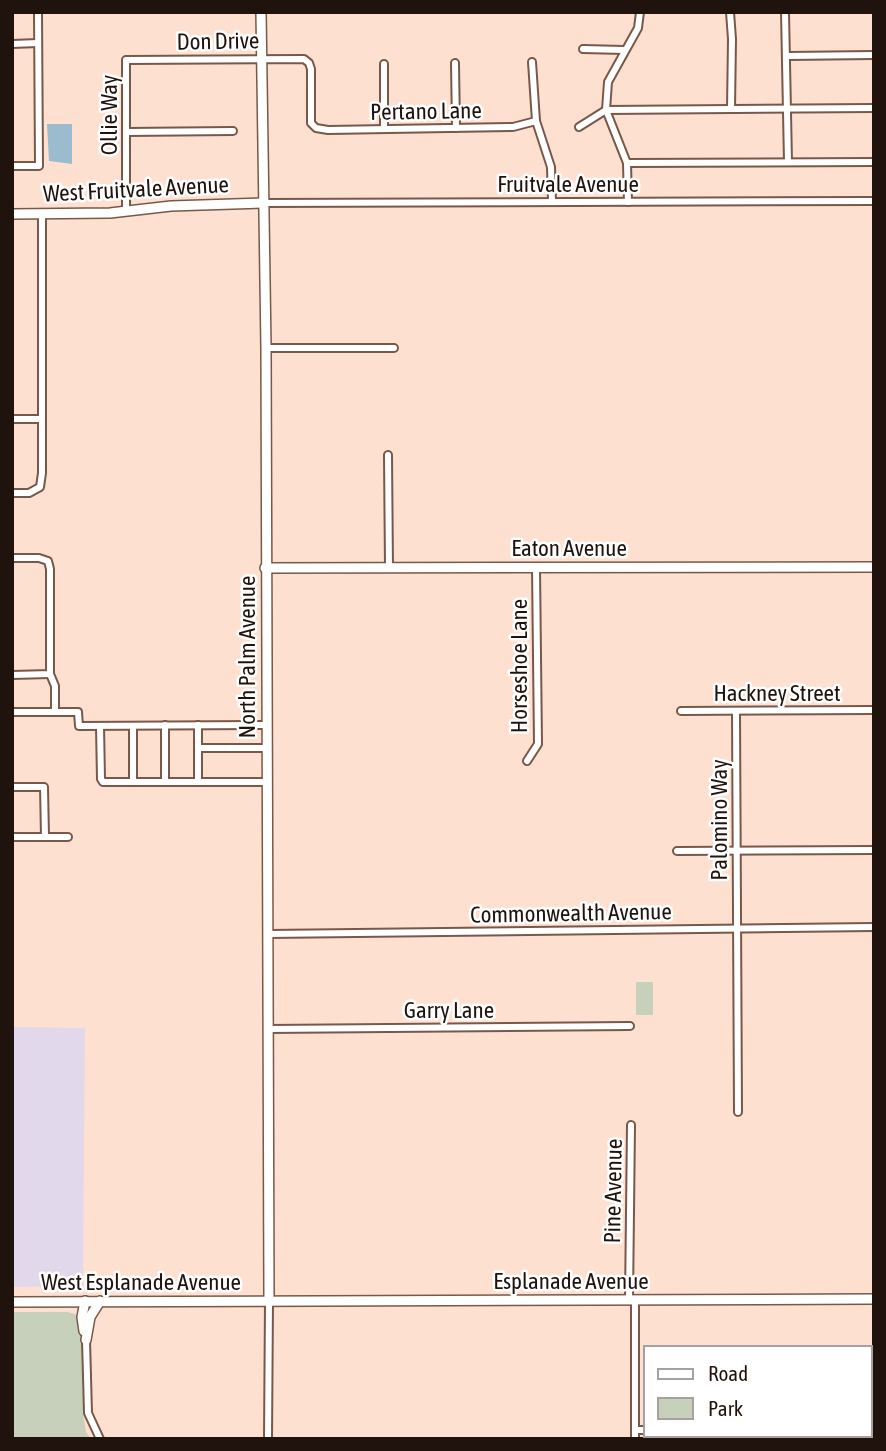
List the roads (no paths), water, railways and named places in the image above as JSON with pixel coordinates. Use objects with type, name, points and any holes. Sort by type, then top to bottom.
[{"type":"street","points":[[12,166],[39,166],[38,12]]},
{"type":"street","name":"North Palm Avenue","points":[[261,12],[266,348],[269,1301]]},
{"type":"street","points":[[628,202],[627,163],[606,110],[608,82],[638,28],[640,12]]},
{"type":"street","points":[[730,12],[731,109]]},
{"type":"street","points":[[785,12],[788,162]]},
{"type":"street","points":[[12,44],[38,43]]},
{"type":"street","points":[[583,49],[624,50]]},
{"type":"street","points":[[787,56],[874,55]]},
{"type":"street","name":"Don Drive","points":[[126,60],[304,59],[309,63],[309,118],[316,128]]},
{"type":"street","name":"Ollie Way","points":[[126,60],[126,212]]},
{"type":"street","points":[[532,62],[536,121],[551,167],[552,201]]},
{"type":"street","points":[[455,63],[456,128]]},
{"type":"street","points":[[384,64],[384,129]]},
{"type":"street","points":[[579,127],[606,110],[874,108]]},
{"type":"street","name":"Pertano Lane","points":[[316,128],[513,127],[536,121]]},
{"type":"street","points":[[126,132],[233,131]]},
{"type":"street","points":[[627,163],[874,162]]},
{"type":"street","name":"Fruitvale Avenue","points":[[262,203],[874,201]]},
{"type":"street","name":"West Fruitvale Avenue","points":[[12,214],[126,212],[171,206],[262,203]]},
{"type":"street","points":[[12,493],[29,493],[40,487],[43,419],[42,214]]},
{"type":"street","points":[[266,348],[394,348]]},
{"type":"street","points":[[12,419],[43,419]]},
{"type":"street","points":[[388,455],[389,568]]},
{"type":"street","points":[[12,558],[38,558],[48,561],[50,674],[55,686],[55,712]]},
{"type":"street","name":"Eaton Avenue","points":[[265,568],[874,567]]},
{"type":"street","name":"Horseshoe Lane","points":[[527,761],[538,744],[536,568]]},
{"type":"street","points":[[12,675],[50,674]]},
{"type":"street","name":"Hackney Street","points":[[681,711],[874,710]]},
{"type":"street","name":"Palomino Way","points":[[736,711],[738,1112]]},
{"type":"street","points":[[12,712],[78,712],[79,726],[266,725]]},
{"type":"street","points":[[165,725],[165,782]]},
{"type":"street","points":[[198,725],[198,782]]},
{"type":"street","points":[[100,726],[103,782],[267,782]]},
{"type":"street","points":[[132,726],[133,782]]},
{"type":"street","points":[[198,748],[266,748]]},
{"type":"street","points":[[12,787],[44,787],[45,837]]},
{"type":"street","points":[[12,837],[68,837]]},
{"type":"street","points":[[677,851],[874,850]]},
{"type":"street","name":"Commonwealth Avenue","points":[[268,934],[874,927]]},
{"type":"street","name":"Garry Lane","points":[[268,1029],[630,1026]]},
{"type":"street","name":"Pine Avenue","points":[[631,1125],[635,1439]]},
{"type":"street","name":"Esplanade Avenue","points":[[269,1301],[874,1299]]},
{"type":"street","points":[[85,1301],[82,1317],[86,1340],[88,1413],[100,1439]]},
{"type":"street","points":[[86,1340],[90,1317],[100,1301]]},
{"type":"street","points":[[268,1439],[269,1301]]},
{"type":"street","name":"West Esplanade Avenue","points":[[12,1302],[269,1301]]},
{"type":"street","points":[[635,1430],[644,1430]]},
{"type":"water","points":[[47,124],[72,124],[72,164],[49,161]]}]
